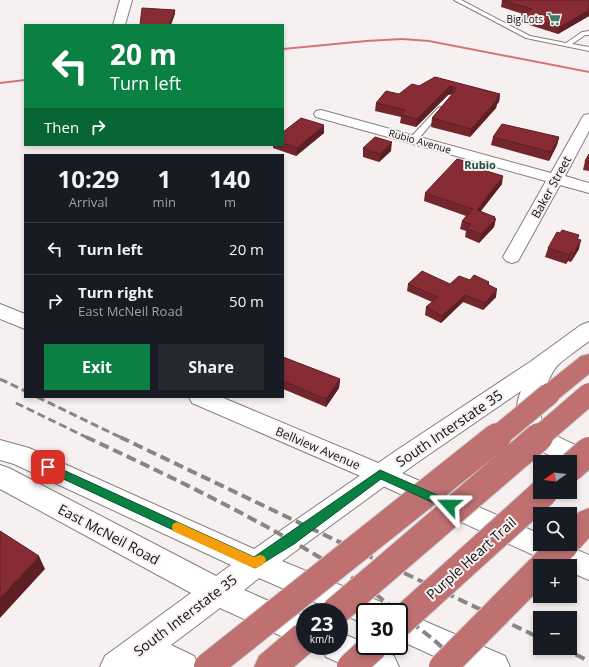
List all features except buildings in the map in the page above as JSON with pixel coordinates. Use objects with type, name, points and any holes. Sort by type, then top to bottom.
[{"type":"highway","points":[[208,667],[405,511],[589,362]]},
{"type":"highway","points":[[345,603],[589,394]]},
{"type":"highway","points":[[577,462],[589,451]]},
{"type":"highway","name":"Purple Heart Trail","points":[[408,616],[536,499]]},
{"type":"highway","points":[[577,532],[589,520]]},
{"type":"highway","points":[[551,559],[558,551]]},
{"type":"highway","points":[[443,667],[533,577]]},
{"type":"highway","points":[[270,667],[296,645]]},
{"type":"highway","points":[[351,667],[364,655]]},
{"type":"main road","name":"South Interstate 35","points":[[116,667],[255,563],[290,540],[380,474],[548,361],[589,330]]},
{"type":"main road","points":[[548,361],[530,400],[528,418],[536,432],[550,445],[589,461]]},
{"type":"main road","points":[[0,450],[20,455],[255,563],[356,606]]},
{"type":"main road","name":"East McNeil Road","points":[[0,476],[217,592],[296,628]]},
{"type":"main road","points":[[408,628],[494,667]]},
{"type":"main road","points":[[348,651],[383,667]]},
{"type":"main road","points":[[129,667],[141,662],[172,661],[184,667]]},
{"type":"street","points":[[120,24],[126,0]]},
{"type":"street","name":"Rubio Avenue","points":[[321,114],[589,188]]},
{"type":"street","name":"Baker Street","points":[[512,257],[589,118]]},
{"type":"street","points":[[0,311],[24,322]]},
{"type":"street","name":"Bellview Avenue","points":[[202,398],[380,474],[589,568]]},
{"type":"lane","points":[[457,0],[528,37],[589,49]]},
{"type":"lane","points":[[566,45],[584,33],[589,33]]},
{"type":"lane","points":[[414,139],[446,102]]},
{"type":"waterway","points":[[284,49],[402,39],[429,41],[589,72]]},
{"type":"waterway","points":[[0,83],[24,80]]},
{"type":"railway","points":[[0,379],[24,391]]},
{"type":"railway","points":[[39,398],[122,438]]},
{"type":"railway","points":[[16,403],[88,438]]},
{"type":"railway","points":[[86,437],[189,486],[257,521],[322,559],[360,583],[387,603]]},
{"type":"railway","points":[[120,437],[533,635]]},
{"type":"railway","points":[[408,620],[433,639],[463,667]]},
{"type":"railway","points":[[577,655],[589,661]]},
{"type":"slow traffic","points":[[177,527],[255,563],[260,560]]},
{"type":"place","name":"Big Lots","points":[[554,19]]},
{"type":"district","name":"Rubio","points":[[480,164]]},
{"type":"route","points":[[48,467],[255,563],[290,540],[380,474],[449,505]]}]
